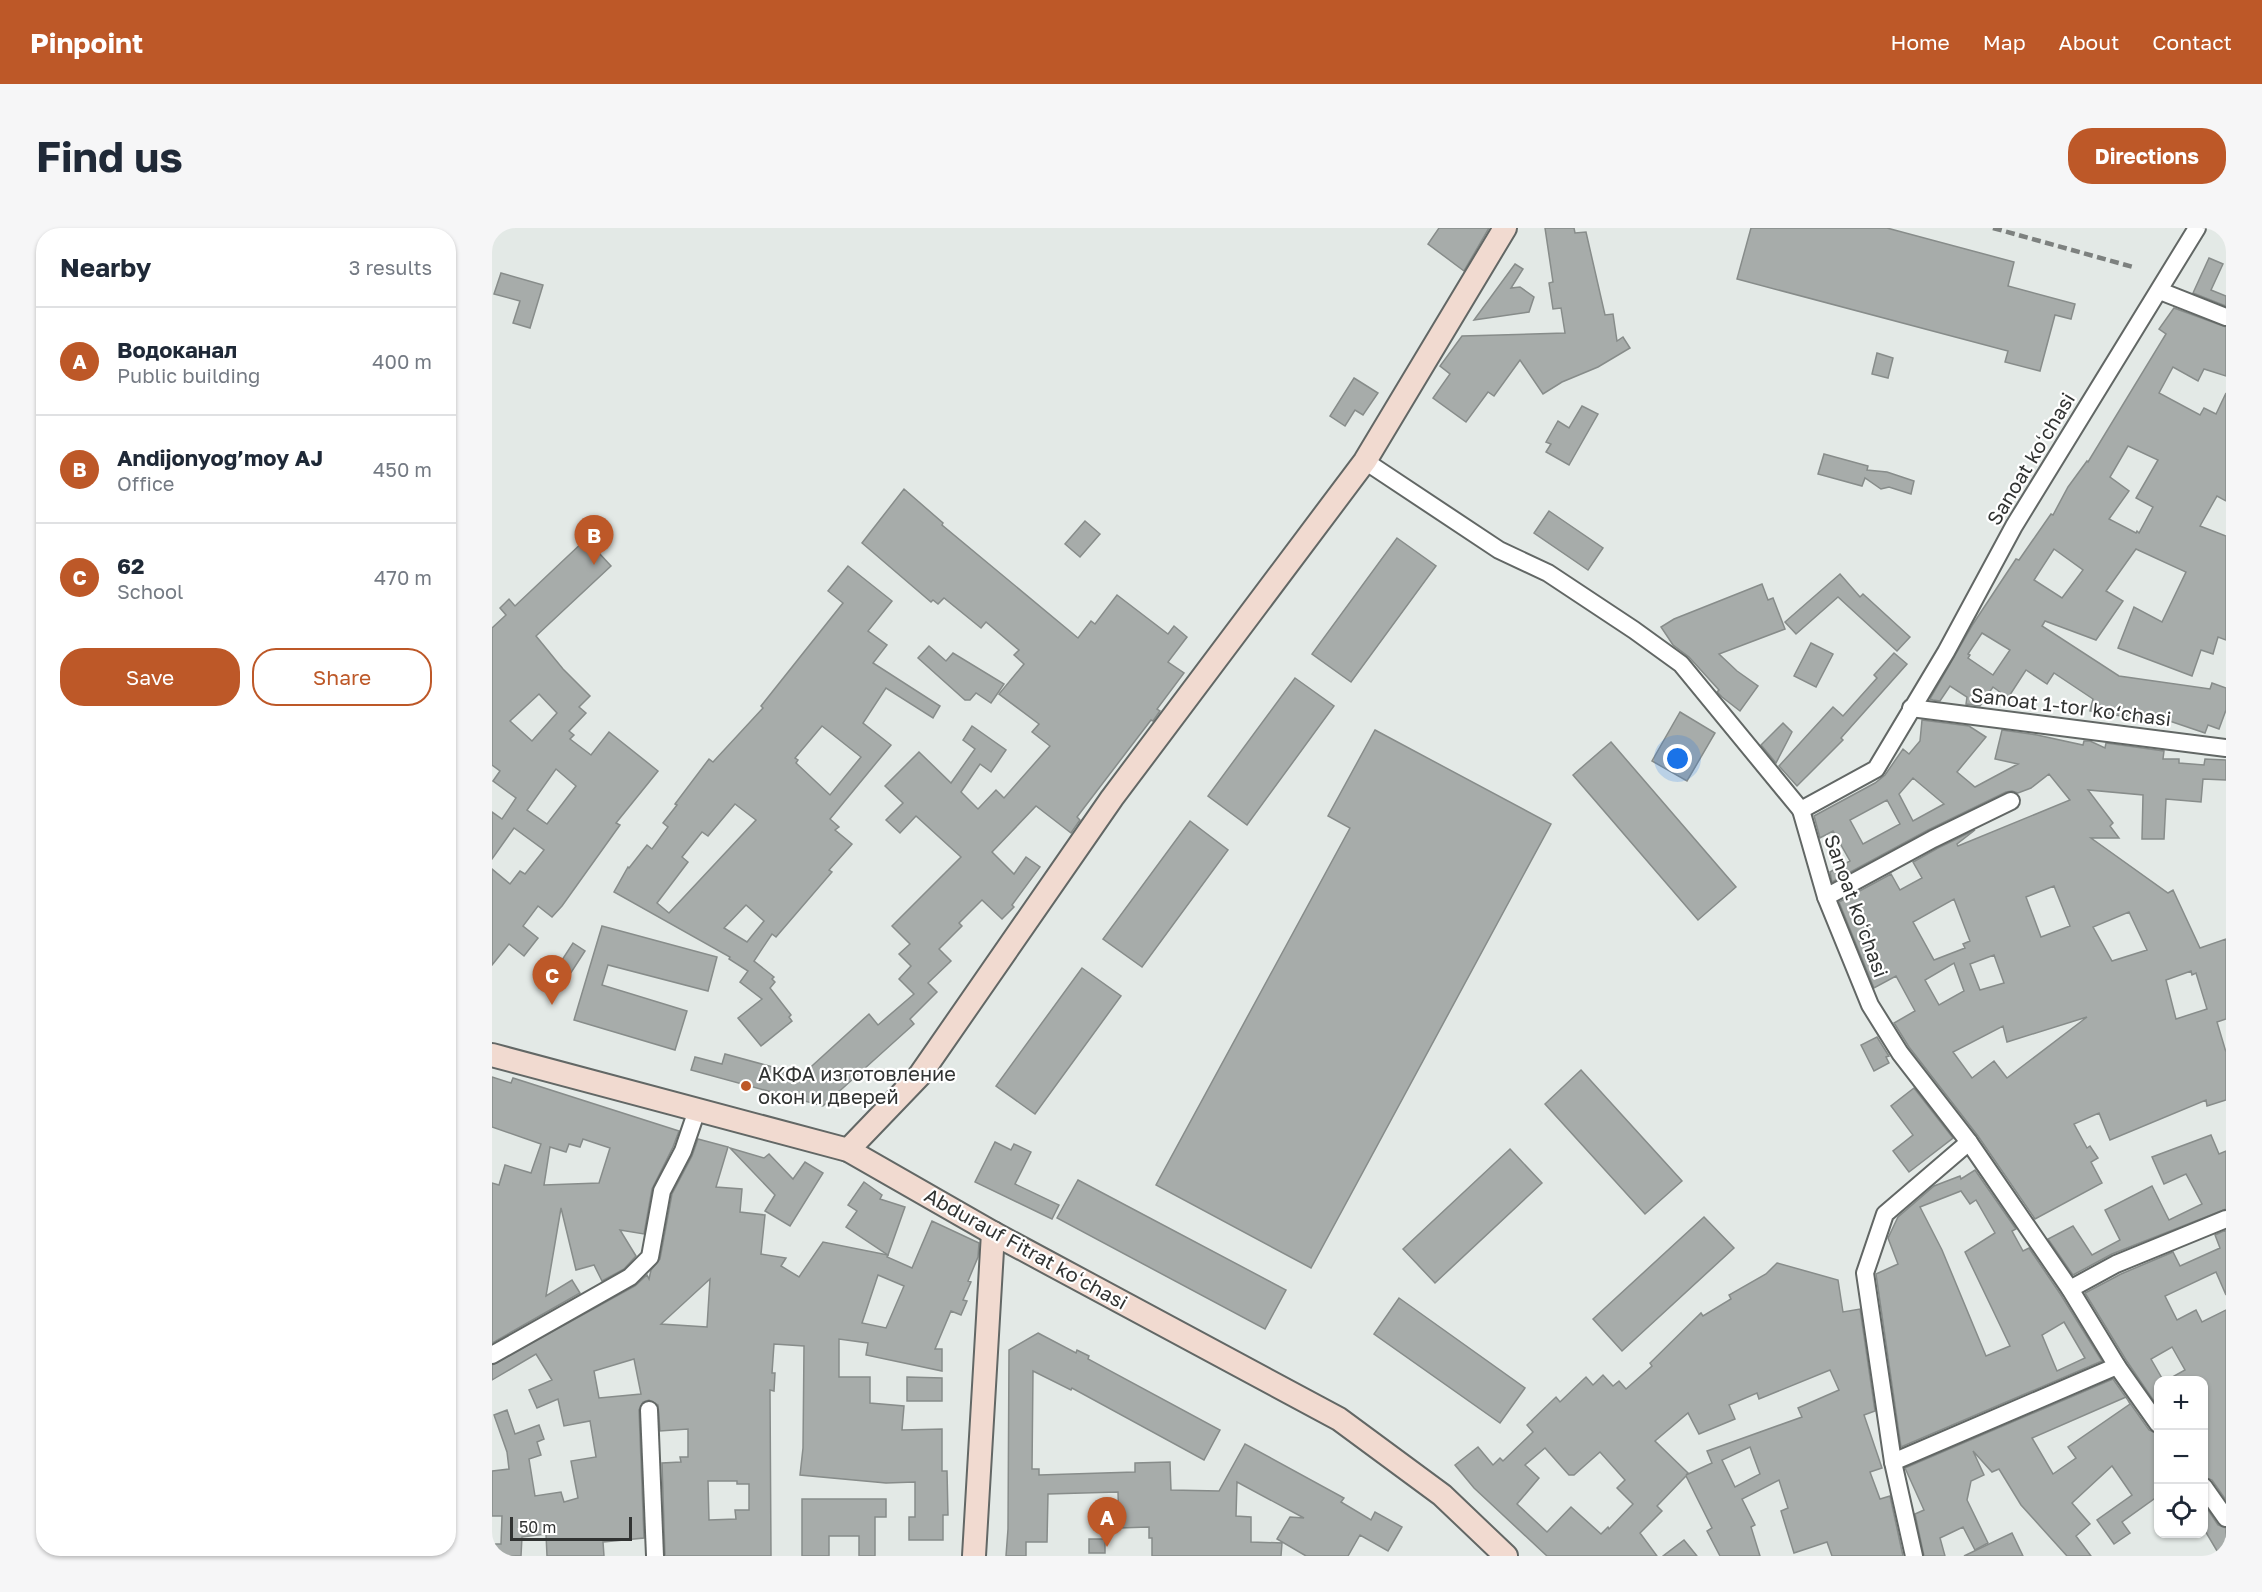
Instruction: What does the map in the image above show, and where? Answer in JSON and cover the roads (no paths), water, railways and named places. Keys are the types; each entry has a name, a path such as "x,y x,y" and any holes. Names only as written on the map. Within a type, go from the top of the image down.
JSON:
{"street":[{"path":"848,1150 920,1075 1112,798 1365,461 1505,228"},
{"name":"Sanoat koʻchasi","path":"2154,1418 2117,1366 2070,1289 1969,1142 1900,1053 1870,1005 1826,897 1801,810 1876,769 1946,652 2014,526 2197,228"},
{"path":"2160,291 2226,317"},
{"path":"1365,461 1499,550 1548,573 1681,664 1801,810"},
{"name":"Sanoat 1-tor ko‘chasi","path":"1911,708 2226,748"},
{"path":"1826,897 1933,839 2011,801"},
{"name":"Abdurauf Fitrat koʻchasi","path":"492,1055 848,1150 993,1233 1339,1419 1442,1495 1506,1556"},
{"path":"492,1355 630,1277 650,1257 662,1191 683,1151 697,1110"},
{"path":"1914,1556 1893,1462 1865,1273 1885,1214 1969,1142"},
{"path":"2070,1289 2116,1264 2226,1219"},
{"path":"974,1556 993,1233"},
{"path":"1893,1462 2117,1366"},
{"path":"649,1410 655,1556"},
{"path":"2208,1493 2226,1518"}],"railway":[{"path":"1993,228 2133,267"}],"place":[{"name":"Andijonyog’moy AJ","path":"594,565"},
{"name":"62","path":"552,1005"},
{"name":"АКФА изготовление окон и дверей","path":"746,1086"},
{"name":"Водоканал","path":"1107,1547"}]}
